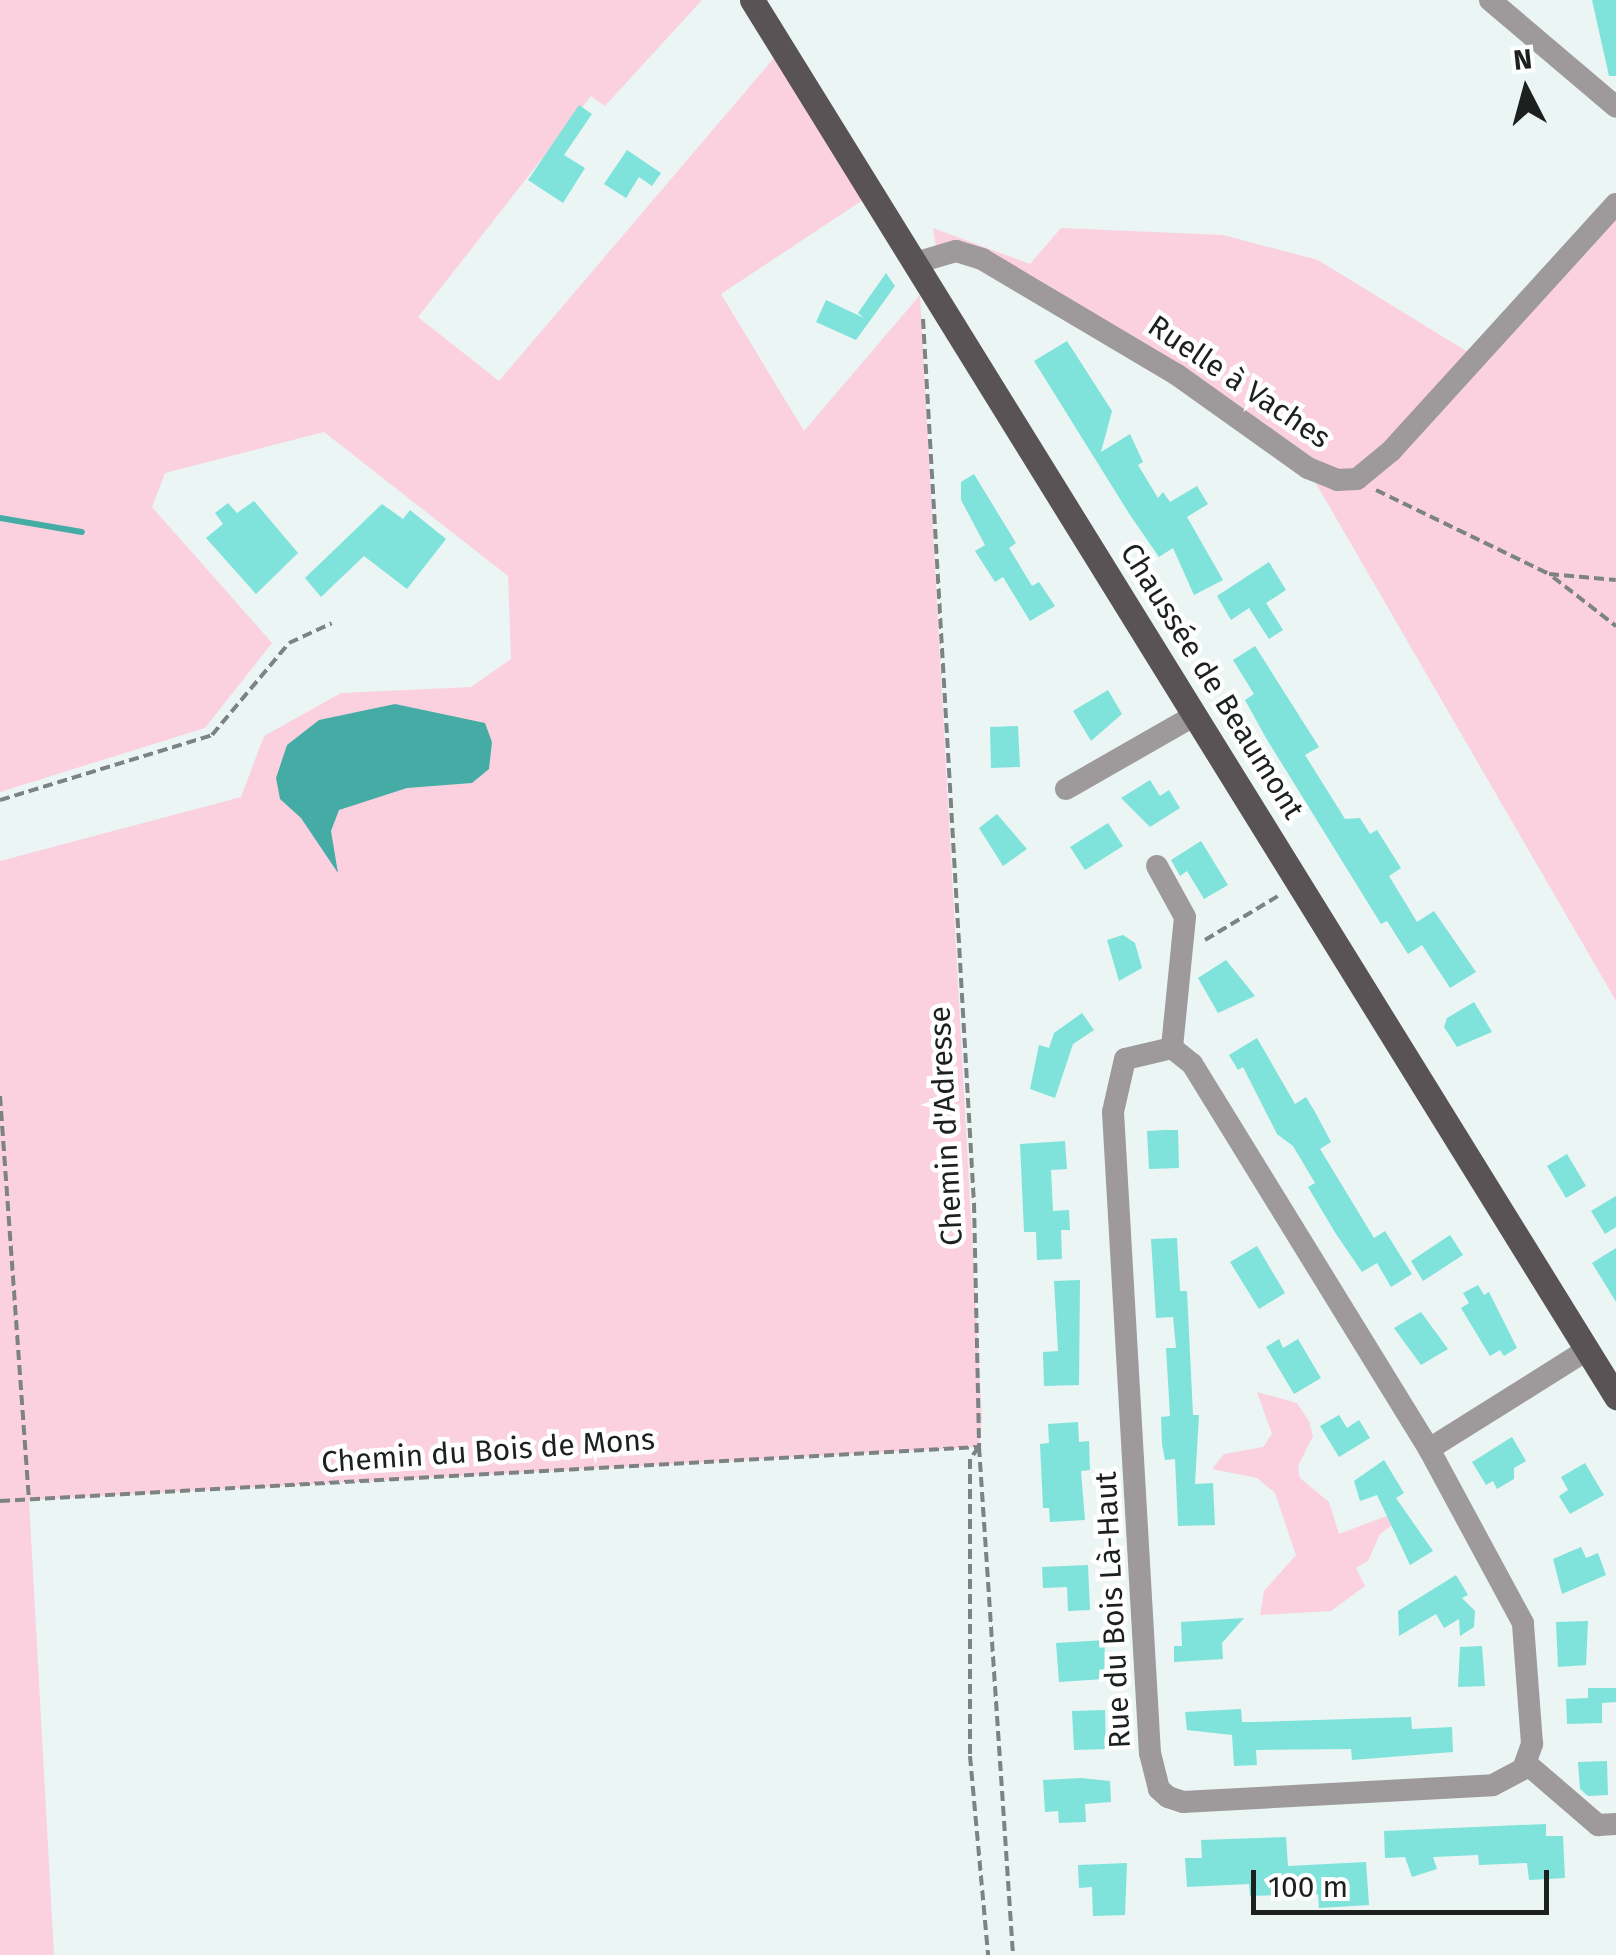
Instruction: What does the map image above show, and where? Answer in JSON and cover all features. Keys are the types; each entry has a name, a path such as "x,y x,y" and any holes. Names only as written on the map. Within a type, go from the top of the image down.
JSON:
{"main road":[{"name":"Chaussée de Beaumont","path":"752,0 1616,1398"}],"street":[{"path":"1490,0 1616,107"},
{"path":"1357,479 1391,450 1616,204"},
{"name":"Ruelle à Vaches","path":"915,263 956,251 982,259 1176,374 1308,468 1336,480 1357,479"},
{"path":"1066,789 1195,715"},
{"path":"1156,866 1185,917 1172,1048 1192,1064 1220,1104 1429,1449 1522,1624 1532,1744 1527,1764 1598,1824 1616,1824"},
{"name":"Rue du Bois Là-Haut","path":"1172,1048 1125,1058 1114,1112 1150,1753 1159,1789 1184,1802 1472,1786 1514,1778 1527,1764"},
{"path":"1429,1449 1587,1350"}],"path":[{"name":"Chemin d'Adresse","path":"922,313 974,1203 980,1447 1014,1955"},
{"path":"1357,479 1549,574 1616,626"},
{"path":"1549,574 1616,580"},
{"path":"0,800 212,735 289,643 332,623"},
{"path":"1184,953 1298,882"},
{"path":"0,1096 29,1500"},
{"path":"980,1447 970,1459 970,1756 988,1955"},
{"name":"Chemin du Bois de Mons","path":"0,1501 980,1447"}],"shaded area":[{"path":"0,0 702,0 605,106 591,96 418,317 499,381 774,58 872,194 721,294 804,431 920,295 982,1418 979,1447 29,1500 54,1955 0,1955 0,861 241,797 264,736 341,693 471,687 511,659 508,576 324,432 165,473 152,507 272,643 205,728 0,792"},
{"path":"1616,204 1616,1001 1307,468 982,259 937,253 933,228 1030,264 1061,228 1223,235 1318,260 1476,357"},
{"path":"1257,1392 1297,1403 1309,1421 1313,1436 1298,1466 1300,1478 1329,1502 1339,1534 1397,1512 1401,1519 1380,1534 1368,1561 1356,1568 1365,1586 1331,1611 1260,1615 1264,1591 1296,1555 1275,1493 1257,1478 1212,1469 1224,1454 1263,1447 1272,1434"}],"water":[{"path":"395,704 485,723 492,742 489,769 472,783 407,788 339,810 331,831 338,873 301,818 280,799 276,778 287,745 319,720"}],"building":[{"path":"1592,0 1616,0 1616,76 1609,76"},
{"path":"579,105 592,114 564,155 585,168 563,203 528,180"},
{"path":"627,150 661,173 652,186 639,177 626,198 604,184"},
{"path":"886,273 895,286 856,340 816,322 826,300 864,318 858,313"},
{"path":"1067,341 1112,411 1101,452 1130,434 1143,462 1138,465 1158,498 1163,492 1170,502 1197,486 1208,504 1187,517 1223,580 1194,595 1173,548 1159,557 1130,515 1034,361"},
{"path":"974,474 1016,543 1009,548 1032,586 1039,582 1055,606 1030,621 1003,577 995,582 975,551 985,545 961,500 961,482"},
{"path":"254,501 298,553 256,594 206,538 223,524 215,513 228,503 237,513"},
{"path":"382,504 403,519 410,510 446,539 407,589 364,556 321,597 305,578"},
{"path":"1269,562 1286,590 1266,603 1283,630 1269,639 1249,608 1231,620 1217,596"},
{"path":"1255,646 1319,747 1305,755 1345,819 1360,818 1370,834 1377,830 1401,868 1389,876 1417,922 1434,911 1476,972 1450,988 1422,945 1408,954 1387,921 1381,924 1245,700 1254,694 1233,660"},
{"path":"1108,690 1122,714 1091,741 1073,711"},
{"path":"1018,726 1020,767 991,768 990,727"},
{"path":"1150,780 1160,796 1169,790 1180,808 1150,827 1121,798"},
{"path":"997,814 1027,849 1003,866 979,828"},
{"path":"1108,823 1123,846 1085,870 1070,847"},
{"path":"1201,841 1228,885 1204,899 1187,871 1180,876 1171,860"},
{"path":"1123,935 1135,943 1142,968 1119,981 1107,940"},
{"path":"1226,960 1255,996 1218,1013 1198,978"},
{"path":"1474,1002 1492,1032 1457,1047 1444,1027 1447,1018"},
{"path":"1082,1013 1094,1030 1073,1044 1055,1098 1030,1089 1039,1045 1049,1048 1054,1033"},
{"path":"1257,1038 1295,1104 1306,1097 1315,1112 1331,1142 1320,1149 1374,1238 1385,1231 1412,1274 1391,1287 1377,1263 1362,1272 1308,1187 1315,1183 1293,1146 1277,1134 1243,1067 1238,1070 1229,1055"},
{"path":"1178,1130 1179,1168 1149,1169 1147,1131"},
{"path":"1065,1141 1067,1169 1051,1170 1053,1211 1069,1210 1070,1230 1061,1230 1062,1259 1037,1260 1036,1232 1024,1232 1020,1144"},
{"path":"1567,1154 1586,1186 1566,1198 1547,1166"},
{"path":"1616,1196 1616,1227 1605,1234 1591,1211"},
{"path":"1450,1235 1463,1255 1423,1281 1411,1261"},
{"path":"1177,1238 1180,1291 1187,1291 1193,1415 1199,1415 1195,1484 1213,1483 1215,1525 1178,1526 1175,1459 1165,1460 1162,1444 1161,1417 1170,1416 1166,1348 1176,1348 1173,1317 1156,1318 1151,1239"},
{"path":"1257,1246 1285,1293 1259,1309 1230,1262"},
{"path":"1616,1248 1616,1302 1592,1263"},
{"path":"1080,1280 1079,1385 1044,1386 1043,1352 1058,1351 1054,1281"},
{"path":"1478,1285 1484,1295 1489,1292 1517,1348 1504,1356 1500,1350 1490,1356 1461,1308 1469,1303 1463,1293"},
{"path":"1421,1312 1448,1349 1421,1365 1394,1328"},
{"path":"1279,1339 1283,1348 1298,1339 1321,1378 1294,1394 1266,1347"},
{"path":"1339,1415 1347,1428 1359,1420 1370,1438 1339,1457 1320,1426"},
{"path":"1078,1422 1079,1442 1089,1441 1090,1470 1081,1471 1085,1520 1050,1522 1049,1508 1043,1508 1040,1444 1049,1443 1048,1424"},
{"path":"1512,1437 1526,1461 1514,1468 1514,1479 1497,1489 1493,1481 1486,1485 1472,1462"},
{"path":"1384,1460 1404,1493 1396,1498 1433,1551 1410,1565 1377,1495 1360,1501 1354,1481"},
{"path":"1585,1463 1604,1495 1570,1514 1559,1496 1568,1490 1561,1477"},
{"path":"1581,1547 1586,1558 1598,1553 1606,1575 1562,1594 1553,1559"},
{"path":"1088,1565 1090,1610 1068,1611 1067,1587 1043,1588 1042,1567"},
{"path":"1456,1575 1468,1595 1462,1598 1475,1611 1474,1627 1460,1636 1459,1619 1444,1628 1436,1614 1399,1636 1398,1611"},
{"path":"1244,1618 1222,1643 1223,1659 1174,1662 1174,1646 1182,1646 1181,1622"},
{"path":"1588,1621 1586,1665 1558,1667 1556,1622"},
{"path":"1105,1640 1104,1679 1059,1682 1056,1643"},
{"path":"1482,1646 1485,1686 1458,1687 1460,1647"},
{"path":"1588,1688 1616,1688 1616,1702 1602,1703 1602,1723 1567,1724 1566,1699 1588,1698"},
{"path":"1241,1709 1242,1722 1411,1717 1412,1729 1452,1727 1453,1752 1352,1760 1351,1749 1256,1750 1257,1765 1234,1766 1232,1735 1187,1730 1185,1712"},
{"path":"1105,1710 1106,1749 1074,1750 1072,1711"},
{"path":"1607,1761 1608,1795 1588,1796 1580,1789 1578,1762"},
{"path":"1043,1780 1110,1781 1111,1802 1085,1804 1086,1822 1059,1823 1058,1811 1045,1812"},
{"path":"1546,1824 1546,1836 1563,1836 1565,1878 1529,1880 1527,1863 1479,1865 1478,1855 1433,1857 1437,1869 1412,1877 1405,1857 1385,1858 1384,1831"},
{"path":"1286,1837 1288,1866 1366,1862 1369,1905 1319,1908 1318,1894 1250,1896 1249,1884 1187,1887 1185,1858 1202,1858 1201,1840"},
{"path":"1127,1863 1125,1915 1093,1916 1092,1887 1079,1888 1078,1865"}],"waterway":[{"path":"0,518 82,532"}]}
